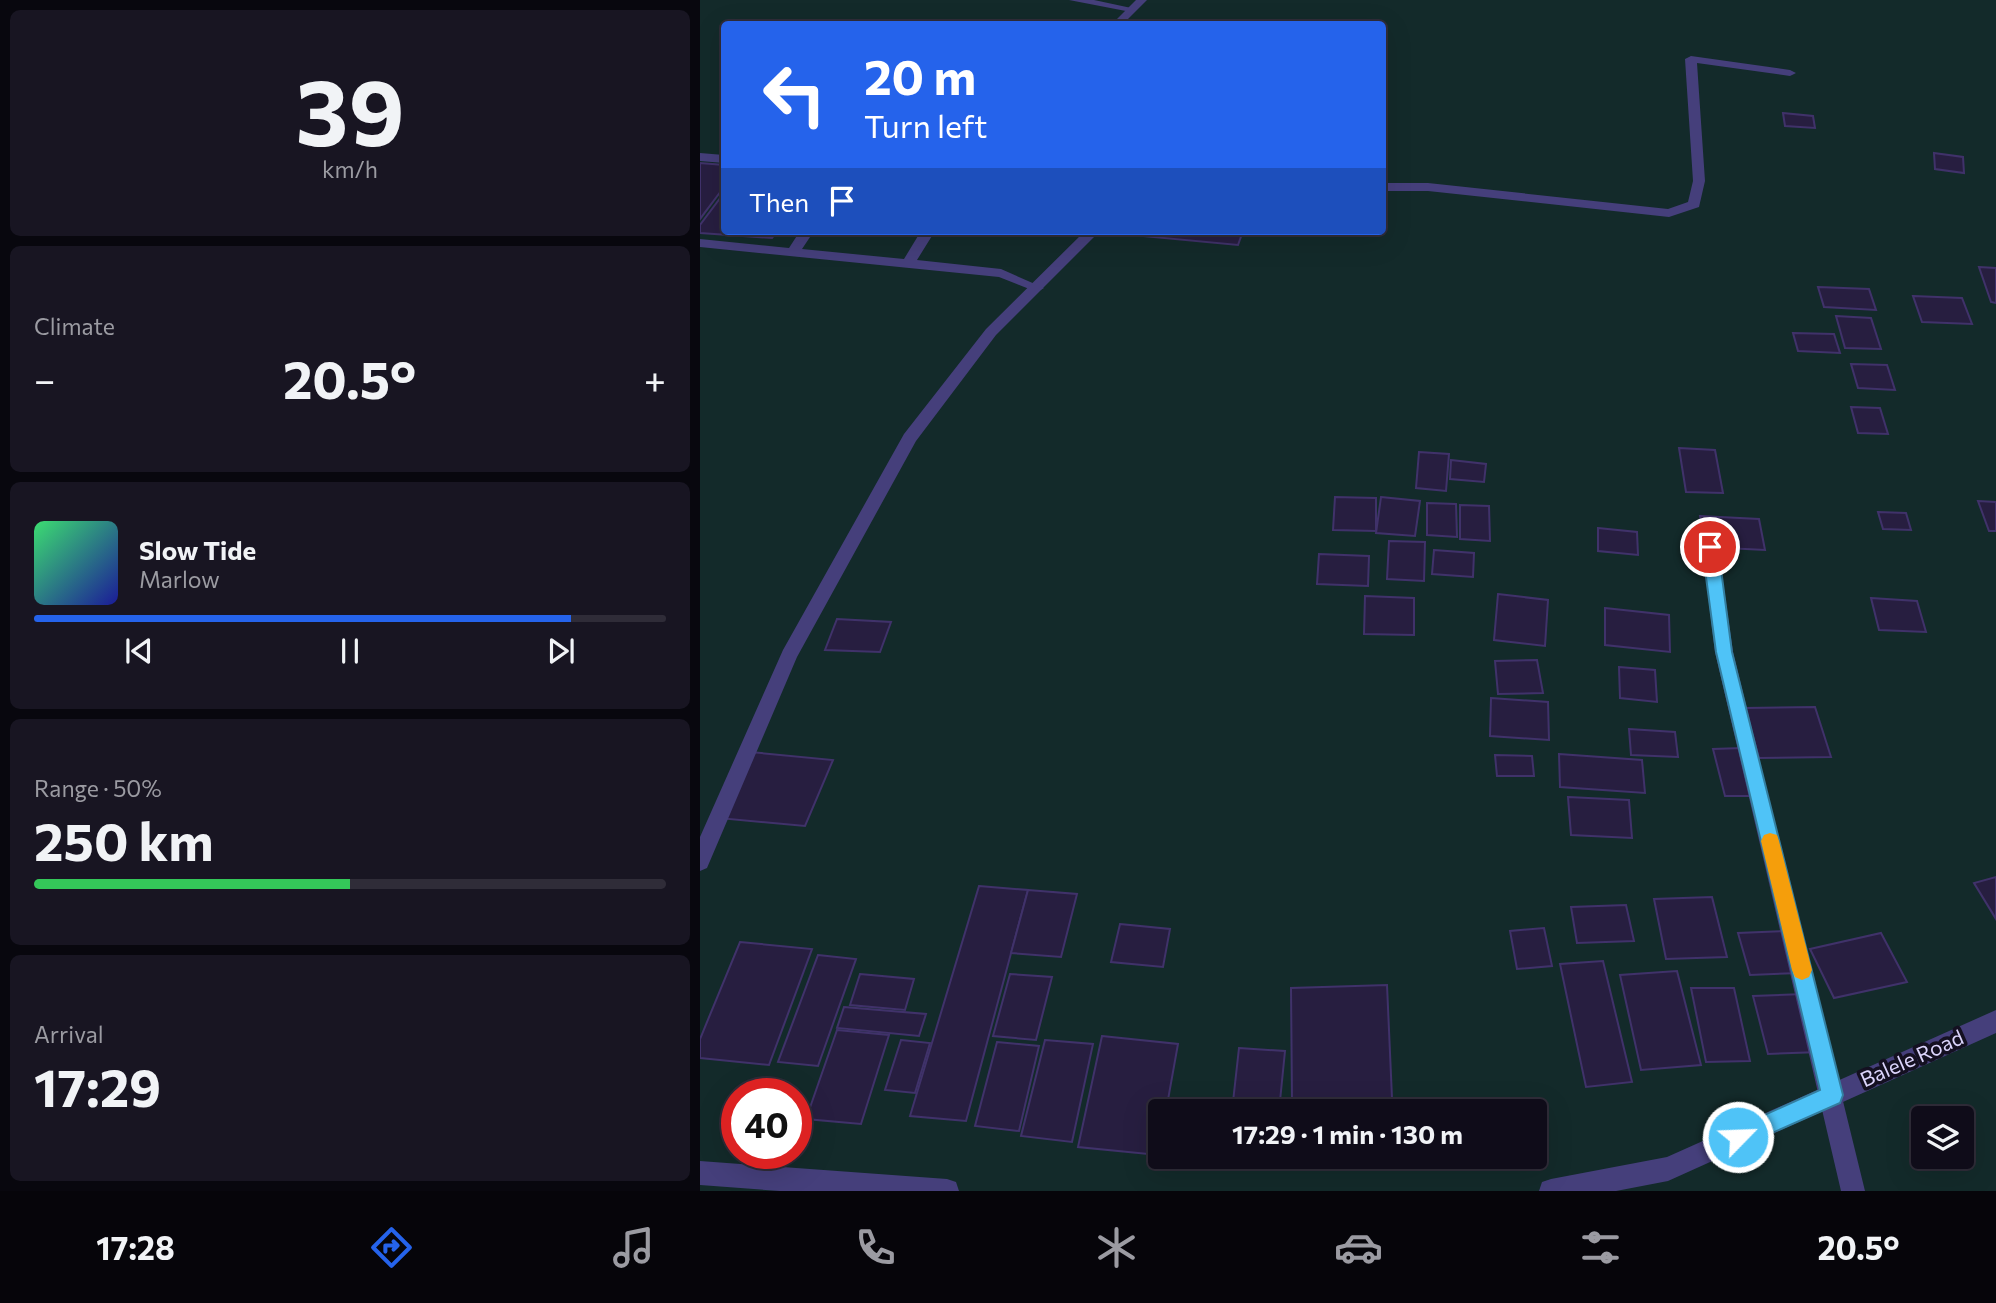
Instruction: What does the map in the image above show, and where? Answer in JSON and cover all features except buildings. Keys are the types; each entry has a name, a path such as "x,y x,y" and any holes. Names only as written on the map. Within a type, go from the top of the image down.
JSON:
{"street":[{"path":"1074,0 1131,9"},
{"path":"1120,21 1142,0"},
{"path":"1386,187 1428,187 1669,213 1694,204 1699,181 1691,59 1790,72"},
{"path":"700,157 721,159"},
{"path":"794,251 804,235"},
{"path":"909,262 926,235"},
{"path":"700,860 789,655 910,438 991,332 1089,235"},
{"path":"700,243 1001,273 1037,288"},
{"path":"1710,547 1724,652 1853,1191"},
{"name":"Balele Road","path":"1551,1191 1668,1169 1996,1021"},
{"path":"700,1173 947,1191"}],"green space":[{"path":"700,0 1996,0 1996,1191 700,1191"}],"slow traffic":[{"path":"1770,841 1802,970"}],"route":[{"path":"1710,547 1724,652 1832,1095 1738,1137"}]}
